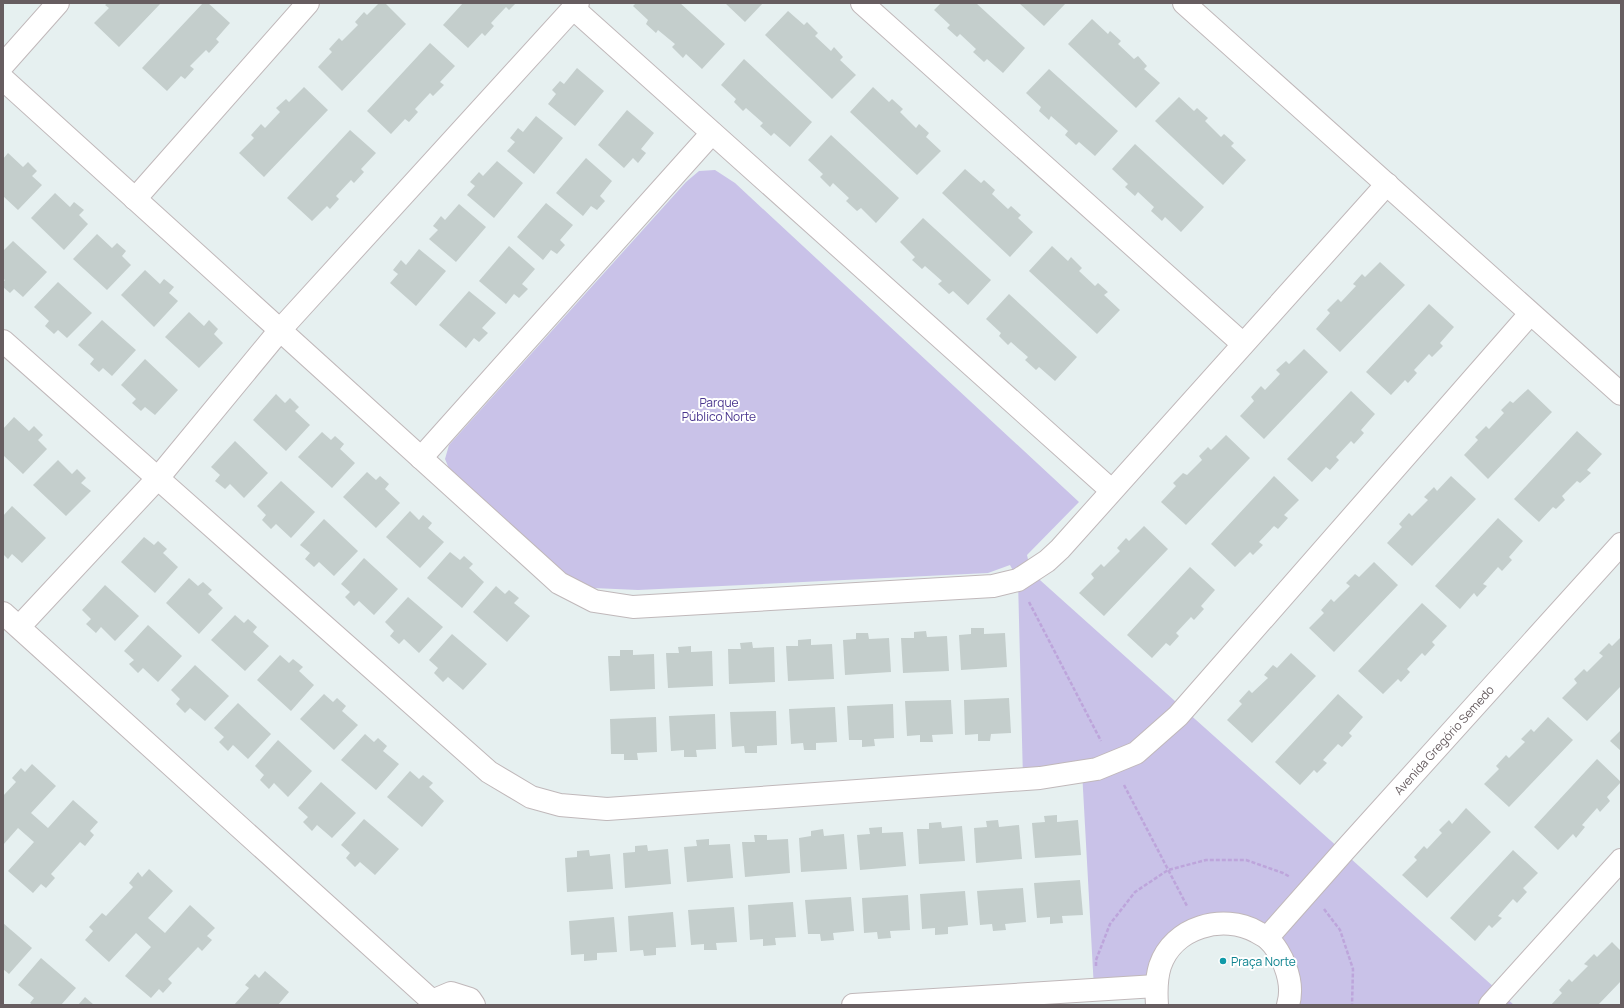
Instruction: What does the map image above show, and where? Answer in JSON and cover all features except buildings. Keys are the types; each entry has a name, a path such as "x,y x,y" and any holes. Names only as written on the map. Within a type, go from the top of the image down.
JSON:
{"street":[{"path":"3,65 58,3"},
{"path":"135,199 308,3"},
{"path":"862,3 1243,344"},
{"path":"1184,3 1621,394"},
{"path":"474,1005 470,1000 451,993 431,1003 11,620 158,478 280,330 576,6 712,133 1111,490"},
{"path":"3,80 559,582 594,601 633,607 993,586 1018,580 1047,561 1387,184"},
{"path":"421,458 712,133"},
{"path":"3,340 489,772 531,797 560,805 607,809 1040,778 1096,768 1136,753 1178,716 1530,314"},
{"name":"Avenida Gregório Semedo","path":"1267,938 1621,544"},
{"path":"1490,1005 1621,860"},
{"path":"853,1005 1156,995 1160,965 1172,946 1188,932 1208,924 1230,923 1250,929 1267,938 1282,957 1289,978 1290,999 1288,1005"}],"green space":[{"name":"Parque Público Norte","path":"715,170 735,183 1079,502 1027,555 1031,572 1514,1005 1288,1005 1267,938 1198,928 1156,986 1094,989 1082,771 1023,779 1018,580 1010,565 988,573 638,590 593,588 569,578 450,471 445,459 449,445 686,182 699,171"}],"place":[{"name":"Praça Norte","path":"1223,961"}]}
